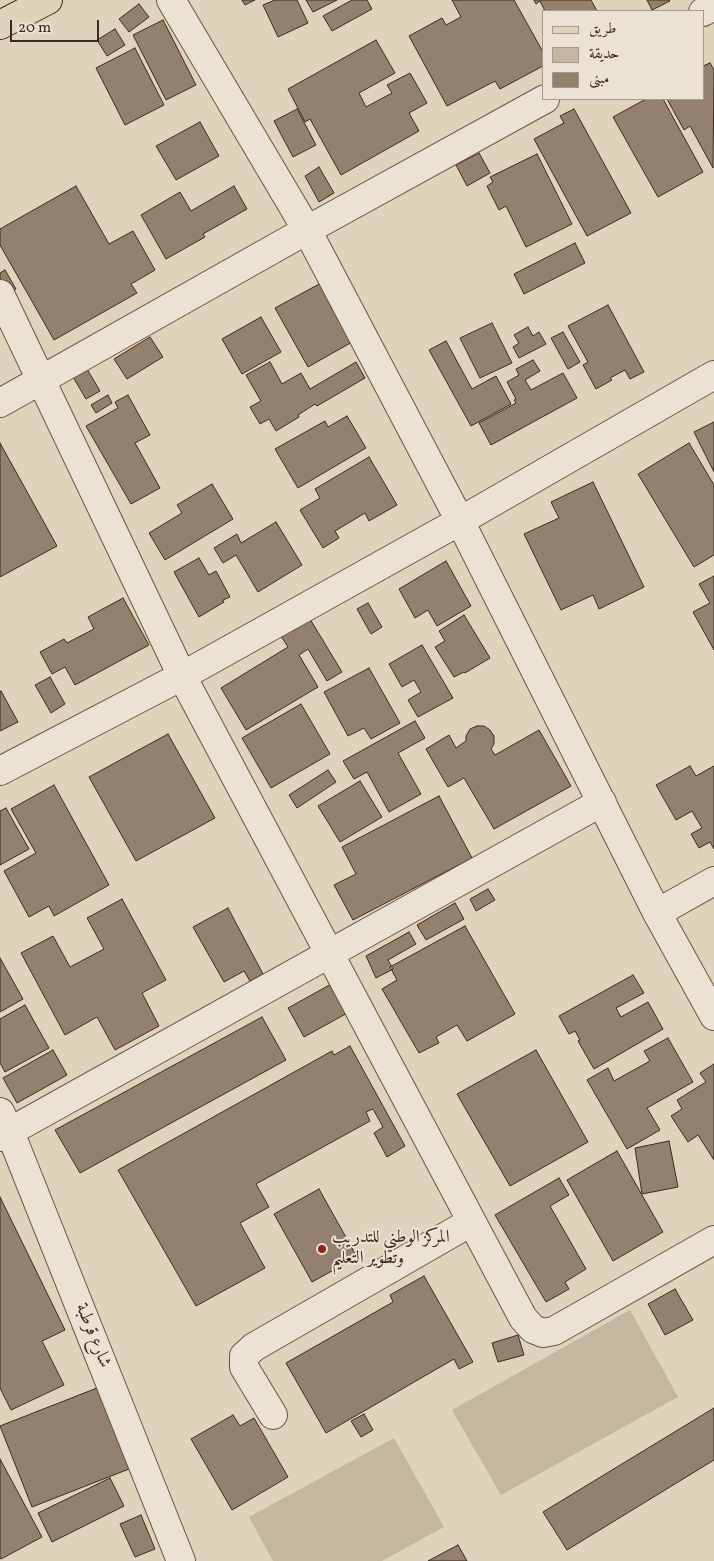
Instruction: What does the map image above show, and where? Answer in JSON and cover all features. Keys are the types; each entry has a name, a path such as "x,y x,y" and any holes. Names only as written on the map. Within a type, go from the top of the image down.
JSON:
{"main road":[{"path":"0,25 48,0"}],"street":[{"path":"170,0 307,230 460,521 657,913 714,1016"},
{"path":"0,403 307,230 544,100"},
{"path":"0,294 182,676 523,1318 530,1326 543,1333 554,1331 714,1240"},
{"path":"0,771 182,676 460,521 714,375"},
{"path":"3,1127 329,955 602,802"},
{"path":"657,913 714,881"},
{"name":"شارع قرطبة","path":"3,1127 181,1561"},
{"path":"273,1415 244,1367 244,1356 254,1347 471,1222"}],"green space":[{"path":"630,1310 678,1397 501,1495 452,1410"},
{"path":"394,1438 444,1527 382,1561 273,1561 249,1517"}],"building":[{"path":"242,0 255,0 245,5"},
{"path":"275,0 297,0 308,23 278,37 263,5"},
{"path":"306,0 337,0 313,12"},
{"path":"352,0 367,0 372,9 332,31 323,16"},
{"path":"452,0 514,0 542,50 542,67 500,89 495,81 447,106 409,36 442,18 446,25 461,17"},
{"path":"534,0 591,0 596,10 544,10 540,1 536,4"},
{"path":"647,0 669,0 670,1 652,10"},
{"path":"139,4 149,17 129,32 119,19"},
{"path":"163,20 196,85 166,100 133,35"},
{"path":"115,29 125,45 107,56 97,40"},
{"path":"376,40 395,73 359,93 366,107 392,93 387,85 410,73 427,103 409,113 419,131 341,175 310,119 305,122 288,89"},
{"path":"135,48 164,105 125,125 96,68"},
{"path":"710,63 714,70 713,168 690,126 684,130 668,100 704,100 704,66"},
{"path":"644,100 664,100 703,172 658,197 613,117"},
{"path":"297,109 316,145 293,157 274,121"},
{"path":"574,109 631,213 587,236 534,139 564,123 560,116"},
{"path":"200,122 219,156 176,180 156,146"},
{"path":"479,153 490,173 467,186 456,165"},
{"path":"537,154 572,224 526,247 506,206 499,210 487,186 493,182 490,177"},
{"path":"319,167 334,193 319,202 305,176"},
{"path":"76,186 109,244 133,231 155,270 131,284 137,293 54,340 0,245 0,229"},
{"path":"234,186 247,209 203,234 205,237 166,259 141,215 180,192 191,211"},
{"path":"575,243 585,263 524,294 514,274"},
{"path":"5,270 16,289 3,295 0,289 0,273"},
{"path":"321,283 354,341 308,367 275,308"},
{"path":"608,305 644,372 630,379 625,370 610,378 612,380 596,389 583,365 588,362 568,326"},
{"path":"261,317 281,352 242,374 222,339"},
{"path":"492,323 512,363 480,378 460,338"},
{"path":"528,327 533,336 539,332 546,344 519,358 513,347 519,343 514,335"},
{"path":"563,332 580,362 568,369 551,338"},
{"path":"150,337 163,357 127,379 114,359"},
{"path":"446,341 472,389 496,376 511,404 471,426 429,350"},
{"path":"533,360 540,371 525,380 531,390 563,373 577,398 491,445 479,423 516,403 514,400 516,399 507,382 519,375 516,369"},
{"path":"270,362 282,384 301,373 310,389 356,362 365,378 317,406 315,404 298,415 299,417 276,431 269,419 260,424 250,407 261,401 246,375"},
{"path":"87,369 100,391 86,399 73,377"},
{"path":"108,395 112,403 96,413 91,405"},
{"path":"128,395 150,435 135,443 160,488 131,504 86,426 118,408 115,402"},
{"path":"347,416 366,448 298,488 275,449 325,421 328,427"},
{"path":"714,422 714,472 694,432"},
{"path":"0,443 57,546 0,577"},
{"path":"689,443 714,485 714,555 694,567 638,474"},
{"path":"369,457 397,505 369,521 365,513 335,531 339,538 323,548 300,510 320,498 315,489"},
{"path":"593,482 644,587 599,609 593,595 561,610 524,534 559,518 551,502"},
{"path":"212,484 233,519 165,560 149,533 182,513 177,505"},
{"path":"276,522 302,565 258,592 236,555 223,563 214,548 237,534 241,543"},
{"path":"199,558 209,575 216,571 230,597 199,617 174,572"},
{"path":"446,561 471,606 437,626 428,610 415,618 399,589"},
{"path":"714,576 714,650 693,612 710,603 699,584"},
{"path":"123,598 149,645 75,685 65,667 52,674 40,652 64,639 67,643 94,629 88,617"},
{"path":"368,603 382,627 371,634 357,609"},
{"path":"464,615 490,658 465,673 454,677 435,647 445,641 439,631"},
{"path":"310,619 342,672 327,681 308,649 299,655 318,687 246,730 221,688 288,647 281,636"},
{"path":"422,645 453,698 418,717 408,700 421,692 414,680 402,687 389,664"},
{"path":"369,668 400,723 371,739 364,728 348,736 324,692"},
{"path":"50,677 65,704 51,713 35,685"},
{"path":"0,692 18,722 0,731"},
{"path":"301,704 330,754 271,788 242,738"},
{"path":"415,721 425,738 398,753 421,794 389,812 367,772 354,779 343,761"},
{"path":"484,726 494,736 494,744 491,749 495,755 539,730 571,786 494,829 464,778 448,787 426,749 449,735 456,748 466,741 466,736 470,729"},
{"path":"168,734 215,818 136,861 89,777"},
{"path":"690,766 696,776 714,766 714,849 710,842 699,848 691,834 702,828 692,811 676,820 656,785"},
{"path":"328,770 336,782 297,808 289,795"},
{"path":"360,781 382,817 340,842 318,806"},
{"path":"54,785 109,885 54,916 49,906 29,917 4,871 36,853 11,809"},
{"path":"439,796 472,858 353,920 334,885 356,874 342,847"},
{"path":"6,808 29,849 0,865 0,811"},
{"path":"488,889 495,900 476,911 470,899"},
{"path":"122,899 166,980 142,993 159,1026 115,1050 97,1017 65,1035 21,953 53,936 70,967 104,949 87,918"},
{"path":"455,903 464,919 426,940 417,925"},
{"path":"228,908 263,974 250,981 244,971 224,982 193,927"},
{"path":"465,926 515,1014 467,1041 457,1025 436,1037 439,1043 419,1053 382,989 397,980 390,967"},
{"path":"409,932 416,944 388,960 393,969 376,978 366,956"},
{"path":"0,958 23,999 0,1012"},
{"path":"633,975 644,993 616,1008 621,1017 648,1002 663,1029 594,1069 578,1041 580,1040 575,1031 569,1034 559,1016"},
{"path":"335,982 351,1011 304,1037 288,1008"},
{"path":"25,1005 49,1048 5,1072 0,1063 0,1019"},
{"path":"262,1017 286,1060 80,1173 55,1130"},
{"path":"668,1038 693,1082 647,1108 660,1130 627,1149 587,1080 608,1068 614,1081 650,1061 644,1051"},
{"path":"350,1046 405,1146 387,1157 374,1133 383,1127 373,1109 366,1112 370,1121 256,1184 269,1207 240,1223 265,1268 196,1306 118,1170 332,1051 334,1055"},
{"path":"53,1050 67,1075 17,1103 3,1078"},
{"path":"536,1050 588,1142 510,1186 457,1094"},
{"path":"714,1064 714,1160 698,1135 688,1142 671,1116 682,1109 677,1100 706,1082 700,1073"},
{"path":"669,1141 678,1187 642,1194 635,1148"},
{"path":"617,1151 663,1232 613,1261 567,1180"},
{"path":"559,1178 569,1195 550,1206 586,1269 565,1282 569,1289 546,1302 495,1215"},
{"path":"319,1189 357,1257 312,1282 274,1214"},
{"path":"0,1197 65,1330 42,1341 64,1385 11,1410 0,1388"},
{"path":"424,1276 473,1362 459,1369 454,1359 326,1433 286,1363 393,1302 390,1295"},
{"path":"675,1289 693,1320 665,1335 648,1304"},
{"path":"518,1335 524,1355 498,1362 492,1343"},
{"path":"97,1388 129,1469 32,1507 0,1426"},
{"path":"714,1408 714,1460 567,1550 543,1512"},
{"path":"364,1414 373,1430 361,1437 351,1421"},
{"path":"233,1415 240,1426 254,1418 288,1477 232,1510 191,1439"},
{"path":"0,1459 42,1537 1,1559 0,1558"},
{"path":"110,1478 124,1506 52,1542 38,1513"},
{"path":"141,1515 155,1549 135,1557 120,1524"},
{"path":"458,1545 467,1561 428,1561"}],"place":[{"name":"المركز الوطني للتدريب وتطوير التعليم","path":"322,1249"}]}
